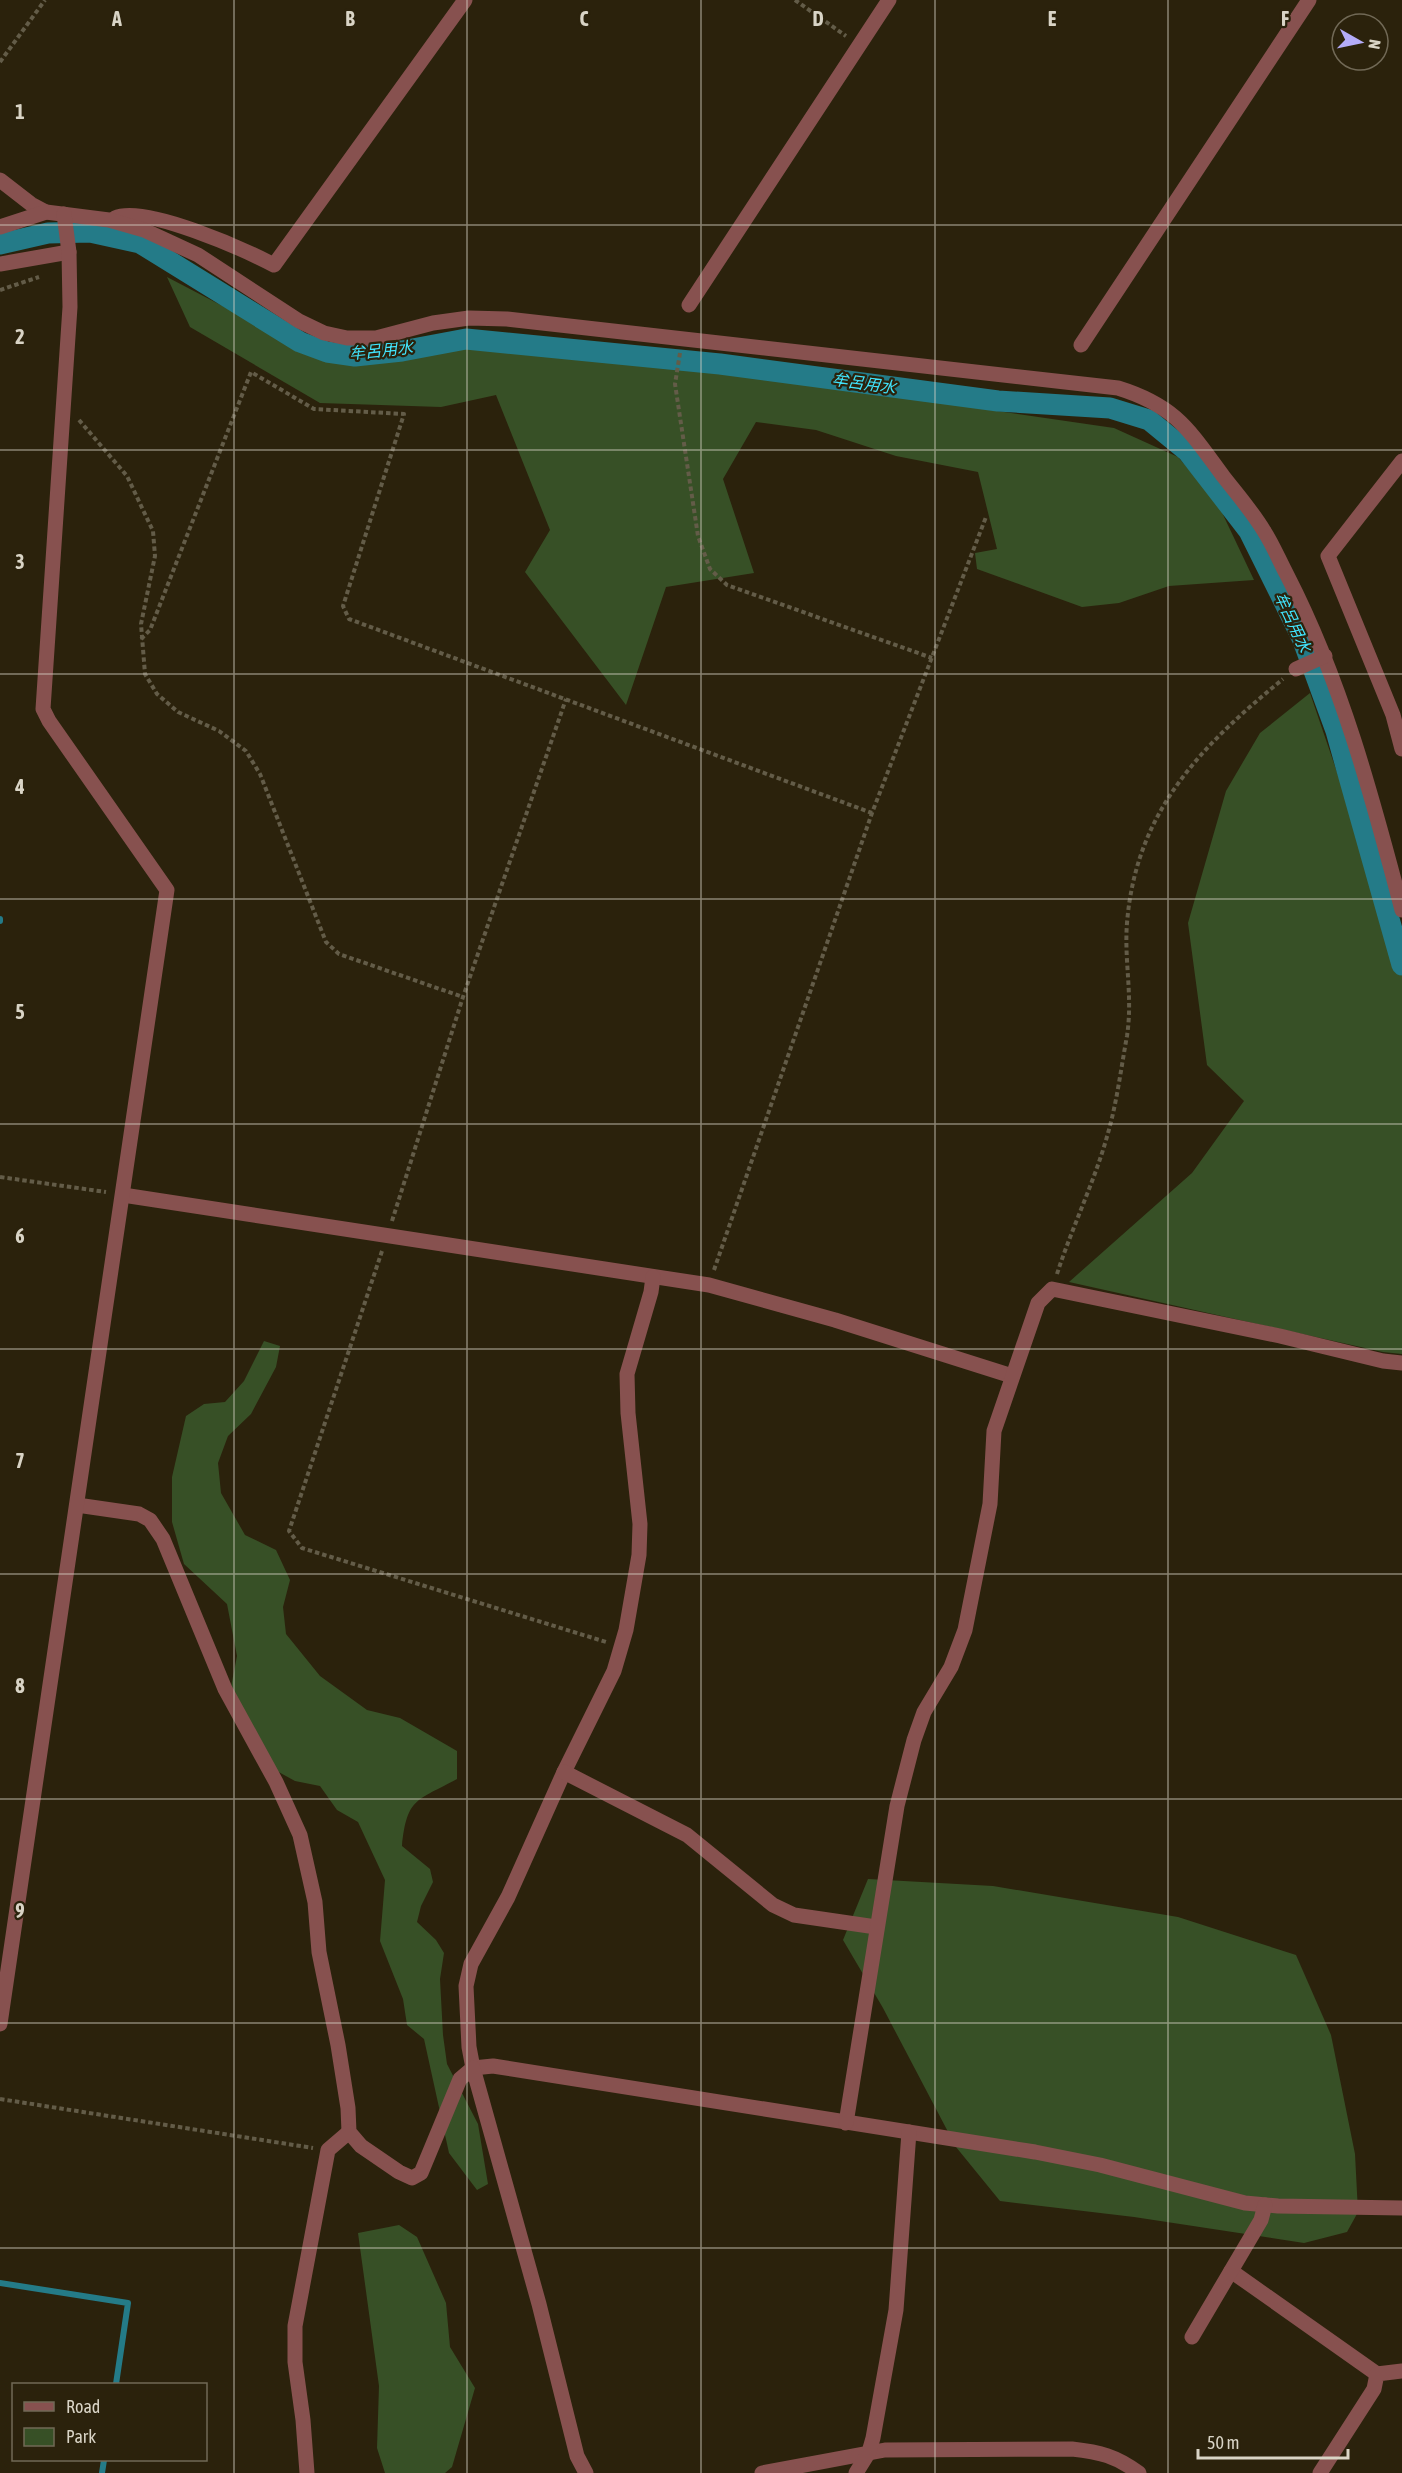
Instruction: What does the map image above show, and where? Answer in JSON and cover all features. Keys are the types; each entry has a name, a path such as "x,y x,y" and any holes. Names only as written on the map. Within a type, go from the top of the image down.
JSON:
{"street":[{"path":"109,220 121,215 158,219 256,256 274,266 465,0"},
{"path":"689,305 889,0"},
{"path":"1081,345 1309,0"},
{"path":"0,180 46,213 65,218 109,220 144,230 198,255 299,321 324,333 347,338 376,338 433,323 469,318 507,319 1118,388 1145,396 1167,409 1187,428 1259,524 1298,597 1352,735 1402,910"},
{"path":"0,227 46,213"},
{"path":"0,2025 167,890 49,721 43,709 70,307 69,248 65,218"},
{"path":"0,264 69,248"},
{"path":"1402,461 1328,556 1393,715 1402,748"},
{"path":"1296,669 1322,658"},
{"path":"123,1195 709,1285 835,1320 1012,1376"},
{"path":"586,2473 577,2456 539,2304 472,2068 466,1986 471,1964 508,1897 564,1772 614,1671 628,1619 639,1555 640,1524 628,1413 627,1374 651,1292 652,1276"},
{"path":"846,2123 897,1806 914,1740 924,1712 951,1667 965,1630 990,1504 994,1431 1038,1303 1052,1289 1280,1336 1383,1361 1402,1363"},
{"path":"77,1505 139,1514 150,1520 163,1539 225,1689 276,1782 300,1835 315,1902 319,1952 348,2108 349,2132 361,2146 399,2172 412,2178 421,2173 460,2079 472,2068 493,2066 1035,2152 1101,2165 1245,2203 1402,2208"},
{"path":"564,1772 687,1835 773,1905 794,1915 876,1927"},
{"path":"307,2473 295,2362 296,2326 328,2150 349,2132"},
{"path":"856,2473 869,2452 896,2310 909,2132"},
{"path":"1192,2337 1261,2220 1265,2205"},
{"path":"1231,2271 1377,2374 1402,2372"},
{"path":"1320,2473 1374,2390 1377,2374"},
{"path":"762,2473 885,2450 1072,2449 1102,2452 1126,2463 1139,2473"}],"path":[{"path":"0,62 45,0"},
{"path":"795,0 859,44"},
{"path":"0,290 51,272 69,272"},
{"path":"678,366 675,384 698,536 710,569 727,585 932,658"},
{"path":"141,639 150,630 251,372 314,409 404,414 343,606 350,619 872,813"},
{"path":"64,415 79,421 127,476 153,531 155,556 141,624 145,674 157,694 178,712 219,731 246,752 260,774 326,942 339,954 463,997"},
{"path":"709,1285 872,813 986,517"},
{"path":"1052,1289 1108,1134 1115,1101 1130,1018 1127,924 1133,884 1144,848 1161,807 1192,765 1241,714 1296,669"},
{"path":"0,1177 123,1195"},
{"path":"0,2098 328,2150"}],"green space":[{"path":"167,277 276,334 316,358 357,365 466,348 687,366 1114,428 1178,457 1217,502 1254,580 1169,586 1119,603 1082,607 977,569 975,553 997,549 978,472 896,456 816,430 756,422 723,479 754,573 666,587 626,705 525,572 550,530 496,395 441,407 320,403 190,327"},
{"path":"1310,693 1341,784 1372,864 1402,976 1402,1354 1383,1352 1069,1282 1192,1173 1244,1101 1207,1065 1188,923 1226,791 1260,733"},
{"path":"264,1341 280,1346 276,1367 251,1414 228,1436 218,1463 221,1493 245,1535 276,1550 290,1580 283,1607 286,1634 320,1676 367,1710 400,1718 457,1751 457,1779 416,1802 407,1818 402,1846 430,1869 433,1882 421,1906 417,1922 436,1940 444,1953 440,1979 447,2064 478,2124 488,2184 477,2190 449,2153 424,2039 407,2025 403,1999 380,1941 385,1880 358,1822 337,1810 320,1786 295,1781 275,1770 231,1687 237,1656 227,1604 184,1564 172,1522 172,1477 186,1416 204,1404 225,1402 244,1381"},
{"path":"868,1879 993,1886 1178,1917 1296,1955 1331,2035 1355,2154 1358,2212 1347,2232 1304,2243 1134,2217 1000,2201 956,2147 883,2008 843,1940"},
{"path":"399,2225 417,2237 446,2303 450,2347 475,2388 452,2467 445,2473 385,2473 377,2448 379,2386 358,2233"}],"waterway":[{"name":"牟呂用水","path":"0,244 48,233 90,232 140,243 300,342 327,352 355,356 402,351 466,339 720,364 998,401 1110,408 1149,420 1188,452 1249,531 1302,638 1336,731 1402,965"},
{"path":"0,2283 128,2303 116,2383"},
{"path":"102,2473 104,2461"}]}
